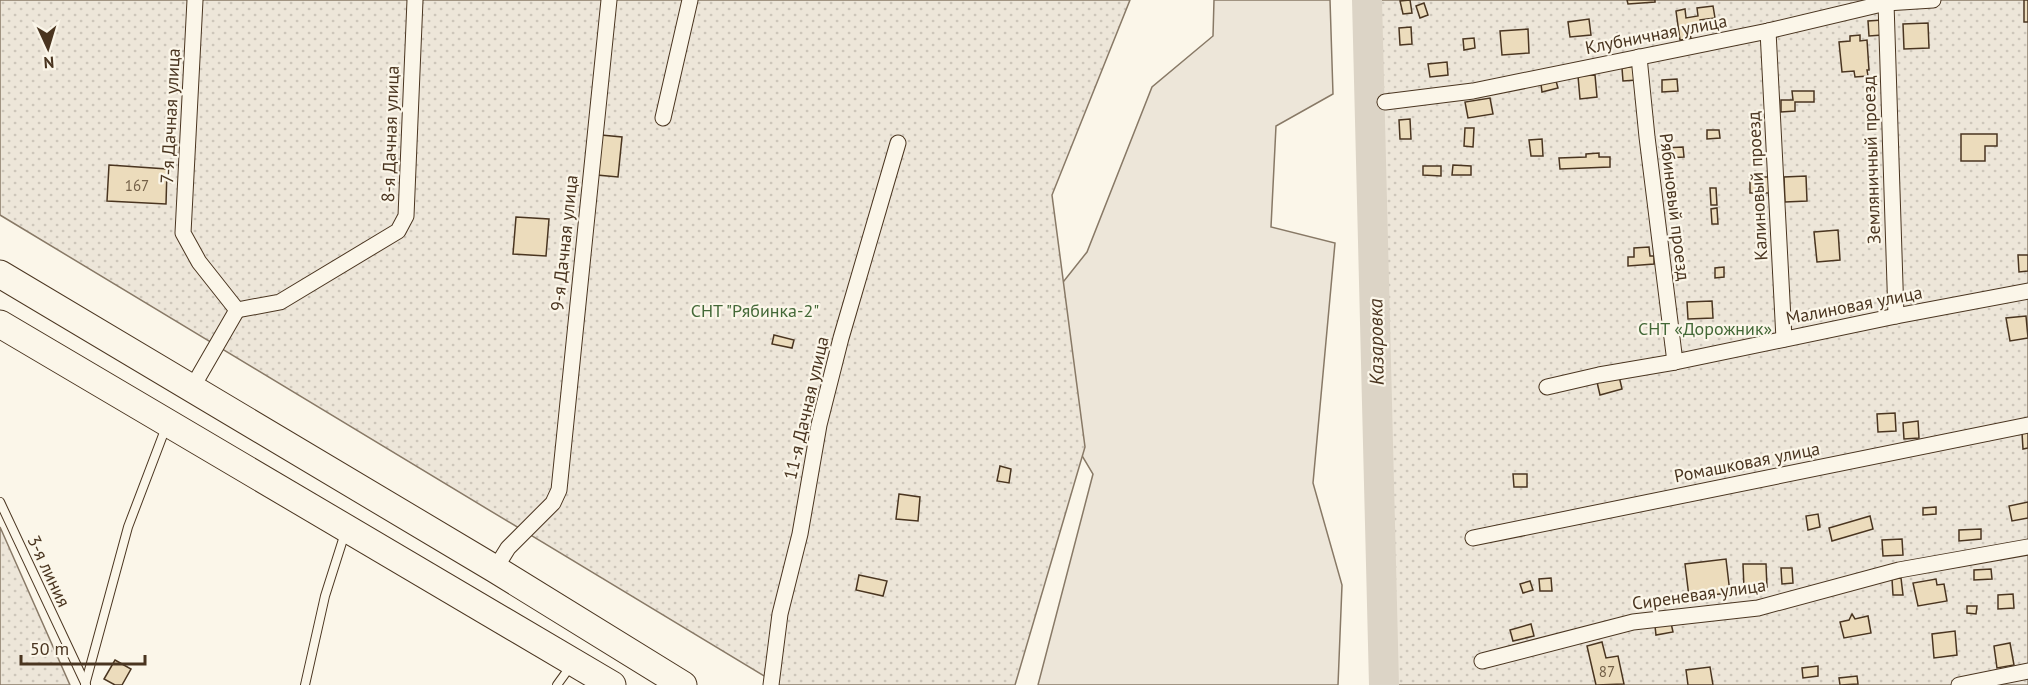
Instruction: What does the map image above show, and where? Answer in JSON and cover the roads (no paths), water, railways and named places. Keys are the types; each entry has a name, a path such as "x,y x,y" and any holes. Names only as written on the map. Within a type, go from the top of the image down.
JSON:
{"highway":[{"path":"0,274 495,569 683,685"},
{"path":"0,324 612,685"},
{"path":"202,442 224,406"}],"street":[{"name":"7-я Дачная улица","path":"195,0 183,233 199,262 237,310"},
{"name":"8-я Дачная улица","path":"237,310 280,302 399,231 403,225 406,216 415,0"},
{"name":"9-я Дачная улица","path":"495,569 508,548 552,503 559,490 609,0"},
{"path":"663,118 690,0"},
{"name":"Клубничная улица","path":"1385,102 1473,91 1768,32 1886,3 1933,0"},
{"name":"Земляничный проезд","path":"1886,3 1896,316"},
{"name":"Калиновый проезд","path":"1768,32 1784,339"},
{"name":"Рябиновый проезд","path":"1640,57 1647,137 1675,362"},
{"name":"11-я Дачная улица","path":"771,685 780,614 800,534 819,425 841,338 898,143"},
{"name":"Малиновая улица","path":"1547,387 2028,291"},
{"path":"192,388 237,310"},
{"name":"Ромашковая улица","path":"1473,538 2028,425"},
{"name":"Сиреневая улица","path":"1482,661 1633,622 1758,608 1899,570 2028,547"},
{"path":"1959,685 2028,671"}],"lane":[{"path":"86,685 128,527 168,423"},
{"name":"3-я линия","path":"0,502 86,685"},
{"path":"305,685 325,596 346,529"},
{"path":"557,685 573,662"}],"waterway":[{"name":"Казаровка","path":"1367,0 1384,685"}],"park label":[{"name":"СНТ \"Рябинка-2\"","path":"755,310"},
{"name":"СНТ «Дорожник»","path":"1705,328"}]}
